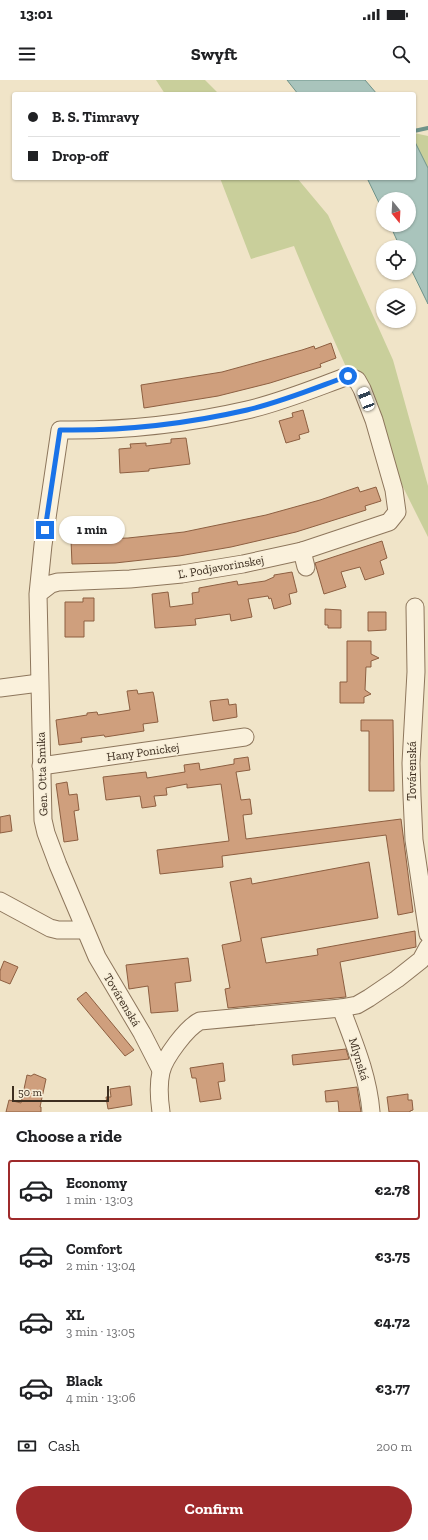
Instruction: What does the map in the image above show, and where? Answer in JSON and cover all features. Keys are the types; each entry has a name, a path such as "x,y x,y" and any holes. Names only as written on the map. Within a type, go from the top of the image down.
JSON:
{"street":[{"name":"Gen. Otta Smika","path":"85,930 46,833 42,805 38,594 43,545 60,430 133,428 170,424 248,410 294,396 348,376 357,380 374,420 394,490 397,512"},
{"name":"Ľ. Podjavorinskej","path":"38,594 51,584 58,582 123,580 182,574 243,564 302,551 389,522 397,512"},
{"path":"302,551 306,567"},
{"name":"Továrenská","path":"415,607 416,672 411,763 412,796 414,840 428,934"},
{"path":"0,688 39,683"},
{"name":"Hany Ponickej","path":"41,766 245,737"},
{"path":"0,901 50,928 58,930 85,930"},
{"name":"Továrenská","path":"85,930 108,978 142,1033 161,1070"},
{"path":"161,1112 158,1086 161,1070 179,1041 193,1024 200,1021 341,1008 357,1005 397,979 421,960 428,947"},
{"name":"Mlynská","path":"341,1008 362,1064 370,1099 371,1112"}],"green space":[{"path":"156,80 205,80 217,92 164,92"},
{"path":"416,133 428,136 428,168 416,144"},
{"path":"221,180 299,180 328,215 376,322 376,328 379,328 393,360 428,486 428,537 358,393 294,246 251,259"}],"water":[{"path":"287,80 365,80 375,92 296,92"},
{"path":"416,144 428,168 428,304 416,279 416,240 397,240 393,232 416,232 416,192 376,192 376,197 368,180 416,180"}],"building":[{"path":"331,343 336,358 320,364 321,367 270,383 218,396 144,408 141,385 222,372 314,346 315,349"},
{"path":"303,410 309,432 299,435 300,439 286,443 279,421 293,417 292,413"},
{"path":"186,438 190,464 149,469 149,471 120,473 119,449 131,448 130,444 146,443 146,446 171,443 171,439"},
{"path":"358,487 360,492 376,487 381,501 365,506 366,510 296,532 231,547 179,556 115,563 72,564 71,540 128,538 184,532 266,515 320,500"},
{"path":"382,541 387,558 380,561 384,574 365,580 360,567 341,572 346,587 324,594 315,563"},
{"path":"292,572 297,592 289,594 291,604 274,609 271,598 269,599 268,596 248,599 252,617 231,621 230,614 195,619 196,625 155,628 152,594 168,592 170,607 193,604 192,593 199,592 199,588 237,581 238,585 265,581 274,577 274,575"},
{"path":"83,598 94,598 94,621 84,621 84,637 65,637 65,602 83,602"},
{"path":"325,609 341,610 341,628 328,628 328,625 325,625"},
{"path":"368,612 386,612 386,630 368,631"},
{"path":"347,641 371,641 371,654 379,658 371,661 371,667 366,667 365,690 371,694 364,697 364,703 340,703 340,682 347,682"},
{"path":"137,690 138,694 153,692 158,722 143,724 144,731 105,737 104,735 81,738 82,742 59,745 56,720 87,715 87,713 97,712 98,715 130,710 127,691"},
{"path":"228,699 229,705 236,704 237,717 213,721 210,701"},
{"path":"361,720 393,720 394,791 369,791 369,731 361,731"},
{"path":"248,757 250,770 236,772 241,800 250,799 252,814 243,815 246,839 401,819 413,912 398,915 386,835 222,856 223,867 160,874 157,850 229,841 221,784 187,788 187,784 166,788 167,795 154,796 156,806 142,808 140,796 106,800 103,777 146,772 147,778 185,772 184,765 199,763 200,770 234,764 234,759"},
{"path":"67,782 69,795 77,794 79,810 74,811 78,840 64,842 56,784"},
{"path":"10,815 12,831 0,833 0,817"},
{"path":"369,862 378,918 261,938 266,963 318,955 317,949 415,931 416,947 340,962 346,997 228,1008 225,989 230,988 222,945 241,941 230,882 251,878 252,884"},
{"path":"188,958 191,981 175,983 178,1011 151,1013 148,986 129,989 126,965"},
{"path":"4,961 18,967 10,984 0,980 0,971"},
{"path":"86,992 134,1050 125,1056 77,999"},
{"path":"346,1049 349,1059 293,1065 292,1055"},
{"path":"223,1063 225,1081 218,1082 221,1099 200,1102 196,1078 192,1078 190,1068"},
{"path":"34,1074 46,1079 40,1107 41,1112 6,1112 9,1100 21,1103 27,1075 31,1076"},
{"path":"130,1086 132,1105 108,1109 106,1097 111,1097 110,1089"},
{"path":"357,1087 361,1112 339,1112 338,1101 326,1102 325,1091"},
{"path":"408,1094 408,1100 412,1100 413,1110 410,1112 389,1112 387,1097"}],"waterway":[{"path":"416,131 428,128"}],"route":[{"path":"45,530 60,430 133,428 170,424 248,410 294,396 348,376"}]}
